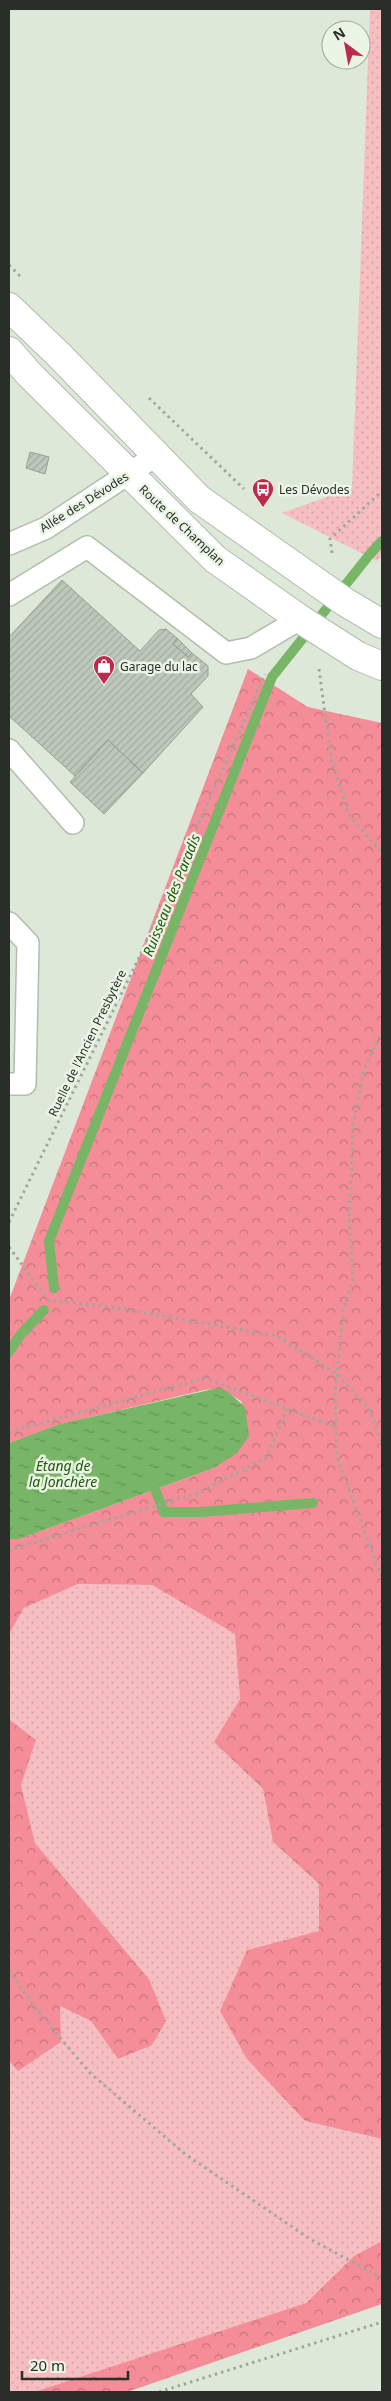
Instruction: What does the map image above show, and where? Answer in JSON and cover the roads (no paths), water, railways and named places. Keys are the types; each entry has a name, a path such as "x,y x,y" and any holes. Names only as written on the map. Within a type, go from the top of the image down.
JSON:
{"street":[{"path":"9,307 59,355 199,499 345,602 382,624"},
{"name":"Route de Champlan","path":"9,351 215,559 300,619 358,656 382,666"}],"lane":[{"name":"Allée des Dévodes","path":"9,544 46,528 156,455"},
{"path":"9,595 87,548 226,654 251,648 300,619"},
{"path":"9,750 73,822"},
{"path":"9,923 28,943 25,1084 9,1084"}],"water":[{"name":"Étang de la Jonchère","path":"218,1388 227,1391 245,1407 249,1436 237,1453 214,1468 19,1539 9,1539 9,1443 60,1424"}],"waterway":[{"name":"Ruisseau des Paradis","path":"54,1288 49,1241 272,677 382,541"},
{"name":"Ruisseau des Paradis","path":"9,1352 21,1334 44,1310"},
{"path":"150,1477 164,1512 200,1512 313,1503"}],"place":[{"name":"Les Dévodes","path":"263,508"},
{"name":"Garage du lac","path":"104,685"}]}
